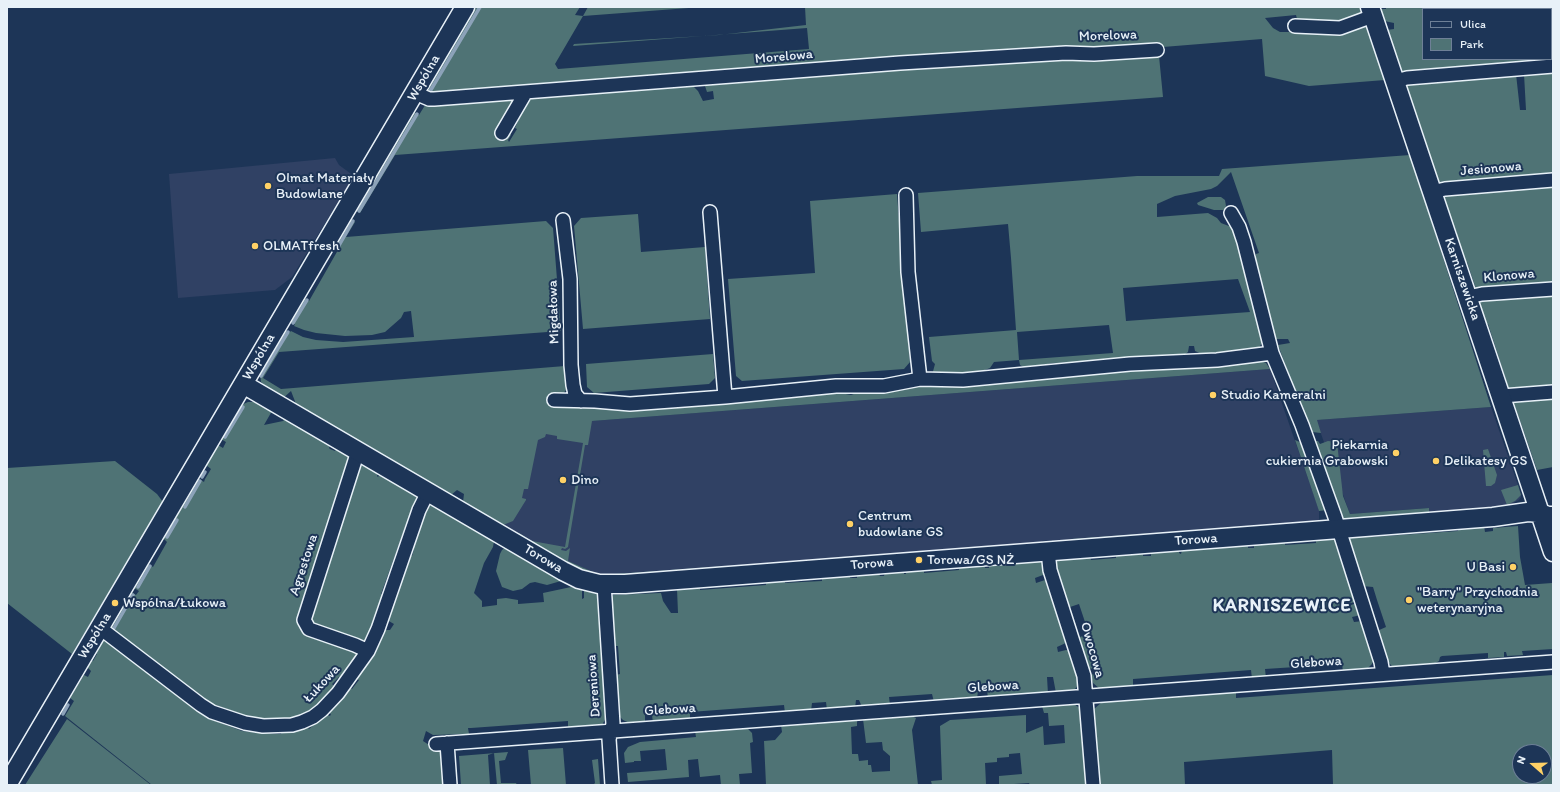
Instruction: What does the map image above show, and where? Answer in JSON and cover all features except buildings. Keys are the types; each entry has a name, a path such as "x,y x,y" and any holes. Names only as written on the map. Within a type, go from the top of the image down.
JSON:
{"street":[{"name":"Wspólna","path":"7,785 465,7"},
{"path":"1294,26 1340,28 1371,12"},
{"name":"Karniszewicka","path":"1371,12 1502,396 1547,514 1553,552"},
{"name":"Morelowa","path":"415,92 429,99 434,99 900,63 1066,53 1094,54 1157,50"},
{"path":"1395,81 1407,78 1553,66"},
{"path":"502,133 526,92"},
{"name":"Jesionowa","path":"1432,192 1445,189 1553,180"},
{"path":"906,195 908,272 920,379"},
{"path":"710,212 725,397"},
{"path":"1231,213 1239,226 1244,242 1272,353 1302,426 1339,529 1381,662 1383,674"},
{"name":"Migdałowa","path":"563,220 570,279 571,365 575,394 581,401"},
{"name":"Klonowa","path":"1468,298 1482,294 1553,288"},
{"path":"554,400 630,404 725,397 836,386 884,386 920,379 963,380 1130,364 1217,360 1272,353"},
{"name":"Torowa","path":"243,384 568,574 586,581 604,584 1339,529 1493,517 1528,512 1547,514"},
{"path":"1502,396 1553,392"},
{"name":"Agrestowa","path":"358,451 304,620 309,629 368,651"},
{"name":"Łukowa","path":"100,628 201,705 229,718 245,723 263,726 292,725 302,722 313,717 338,693 368,651 378,629 419,510 428,492"},
{"name":"Owocowa","path":"1048,551 1050,570 1084,676 1087,696 1093,785"},
{"name":"Dereniowa","path":"604,584 613,724 610,739 612,785"},
{"name":"Glebowa","path":"450,785 442,743 1553,662"}],"shaded area":[{"path":"335,158 339,165 354,176 292,277 275,290 178,298 169,174"},
{"path":"1270,369 1319,510 1319,522 1072,539 1072,544 1052,545 1052,540 1042,541 1043,544 1004,545 1005,548 982,551 986,547 765,564 759,563 758,565 723,571 725,566 600,575 556,556 519,534 519,536 501,526 503,525 499,522 530,430 592,421"},
{"path":"1491,407 1521,494 1519,500 1502,509 1429,512 1428,508 1350,514 1316,420"}],"green space":[{"path":"476,7 580,7 575,15 583,16 555,64 558,69 809,49 807,28 725,34 806,25 805,7 1360,7 1363,14 1345,24 1300,21 1297,19 1296,15 1265,18 1273,28 1280,32 1292,32 1366,23 1385,80 1309,86 1265,76 1262,39 439,96 425,92"},
{"path":"588,7 702,7 583,16"},
{"path":"1386,7 1552,7 1553,62 1401,72 1387,30 1394,29 1394,23 1384,21 1381,9 1386,9"},
{"path":"703,36 573,46 574,44"},
{"path":"1159,56 1163,97 395,155 360,213 356,210 414,112 419,115 427,102 509,99 514,104 507,131 511,135 508,140 509,142 517,129 515,128 529,98 691,84 698,91 703,101 714,99 713,91 707,92 705,86 709,84 868,69"},
{"path":"1553,71 1553,174 1438,182 1430,159 1422,144 1426,142 1421,127 1417,129 1405,87 1409,83 1468,80 1516,74 1520,110 1526,110 1524,74 1542,72 1543,74 1550,73"},
{"path":"1410,155 1491,407 1317,420 1321,433 1312,432 1278,345 1290,343 1288,339 1274,339 1254,265 1256,254 1259,253 1231,172 1217,186 1211,189 1175,196 1157,204 1157,217 1208,213 1217,218 1221,223 1234,228 1257,314 1256,321 1262,339 1262,343 1258,349 1204,355 1195,351 1194,346 1189,346 1188,352 1183,356 1099,362 1053,363 1025,368 1020,365 1019,360 994,362 990,368 977,373 951,376 932,375 935,364 932,361 929,337 1016,330 1011,258 1008,224 921,232 918,193 1137,176 1219,176 1222,169","holes":["1238,279 1250,312 1126,321 1123,288","1109,325 1113,353 1019,360 1017,332"]},
{"path":"1553,185 1553,283 1476,289 1467,262 1462,263 1455,234 1457,233 1454,226 1452,226 1442,197 1444,195 1506,189 1508,191 1515,190 1516,188"},
{"path":"897,194 910,362 904,369 742,381 736,376 728,279 815,273 810,201"},
{"path":"1208,197 1221,197 1225,200 1225,210 1214,210 1198,205 1197,203"},
{"path":"638,214 641,252 705,247 710,319 583,329 574,226 581,218"},
{"path":"351,219 355,222 346,237 546,221 553,228 561,331 279,352 263,378 281,389 565,366 567,389 561,396 645,410 658,407 827,393 851,395 859,392 902,390 929,384 1261,361 1266,363 1270,369 592,421 588,445 585,445 568,547 565,549 562,548 561,550 566,551 570,548 568,561 600,575 727,566 723,571 615,578 588,575 519,536 519,533 532,541 565,547 583,443 557,439 557,436 546,434 545,437 538,440 528,489 524,489 522,498 526,500 513,521 503,525 463,502 464,494 457,490 451,495 443,494 312,418 313,414 296,404 291,391 281,400 265,391 267,387 261,382 260,373 285,330 289,333 291,331 303,337 316,340 343,342 414,337 411,311 404,312 401,318 385,332 372,335 345,336 316,333 294,326 295,324 290,322 304,298 309,301 338,250 334,247"},
{"path":"1553,293 1553,389 1509,389 1479,301"},
{"path":"713,354 715,378 709,384 594,393 587,387 586,364"},
{"path":"1553,398 1553,467 1537,470 1514,403 1516,400"},
{"path":"248,402 254,402 272,411 264,425 283,421 285,419 330,445 330,449 335,451 336,449 350,457 297,620 306,635 355,648 359,654 343,680 339,677 332,684 336,688 324,702 299,719 251,720 252,716 244,715 216,705 214,708 109,629 131,592 136,595 139,591 134,588 148,564 153,567 167,542 163,538 198,478 204,482 211,469 206,465 218,445 223,448 226,442 221,439 241,405"},
{"path":"1295,440 1304,444 1328,510 1319,511"},
{"path":"1313,441 1318,441 1320,444 1328,441 1337,442 1343,496 1350,514 1429,508 1429,512 1445,511 1445,513 1341,519"},
{"path":"1488,449 1497,475 1495,483 1491,486 1486,486 1483,450"},
{"path":"115,461 157,494 163,502 72,654 7,603 7,468"},
{"path":"364,465 378,473 378,477 380,474 418,498 409,526 406,525 381,594 385,596 368,641 364,643 313,626 309,618 331,548 335,549 359,467"},
{"path":"1518,485 1521,495 1515,501 1507,505 1501,490"},
{"path":"433,505 494,541 493,547 484,563 474,593 482,601 482,607 497,605 497,599 506,598 518,600 518,604 544,602 543,593 571,587 582,590 582,599 584,598 584,590 598,595 607,716 602,725 568,729 568,721 468,728 469,734 433,735 426,731 423,741 440,752 443,758 444,785 152,785 65,716 74,701 70,698 84,675 88,677 91,671 87,667 97,654 96,653 103,639 161,683 164,682 178,693 177,696 183,700 184,698 205,713 204,715 210,719 242,731 260,733 281,734 282,731 307,726 309,729 327,713 329,716 331,715 329,711 349,687 352,689 359,680 355,678 385,630 390,630 394,624 387,620 410,556 412,556 413,553 414,549 412,548 418,527 428,507"},
{"path":"1319,521 1327,522 1073,544 1071,539"},
{"path":"1484,526 1485,532 1493,531 1493,528 1518,526 1520,557 1525,585 1552,583 1553,649 1522,651 1523,655 1507,656 1506,652 1504,652 1504,657 1488,658 1488,653 1442,656 1440,657 1439,661 1432,665 1396,668 1392,666 1387,661 1377,631 1386,627 1373,587 1362,586 1349,542 1350,537 1458,531 1459,528"},
{"path":"1333,538 1336,542 1357,601 1348,604 1348,606 1357,603 1361,615 1352,617 1354,622 1363,621 1374,658 1372,664 1367,669 1343,672 1342,664 1265,669 1266,678 1252,679 1251,670 1133,679 1133,688 1100,689 1093,683 1090,675 1098,673 1102,674 1100,666 1097,666 1097,668 1088,669 1077,638 1089,634 1079,604 1067,608 1055,566 1058,560 1090,557 1091,560 1116,558 1116,555 1143,553 1143,556 1151,556 1151,552 1179,550 1179,553 1181,554 1182,550 1248,545 1248,548 1254,548 1254,544 1285,542 1285,545 1316,543 1316,540"},
{"path":"506,547 561,581 547,585 535,582 530,583 522,589 513,591 502,587 496,571 500,554"},
{"path":"1039,560 1043,565 1045,573 1035,578 1036,583 1045,580 1048,582 1068,642 1057,647 1058,652 1066,650 1071,651 1079,682 1076,688 1071,692 1056,693 1053,677 1047,677 1048,694 988,698 987,690 983,690 978,691 977,699 934,702 932,694 889,697 890,705 862,707 859,700 856,700 855,708 827,710 826,702 812,703 811,711 785,713 784,705 690,712 690,720 653,723 652,715 645,715 645,723 631,724 619,716 616,675 620,674 618,646 614,646 611,599 613,595 661,593 663,601 671,613 678,613 677,589 700,587 700,590 766,585 766,582 785,580 785,583 822,581 822,578 850,576 850,578 857,578 857,575 879,574 880,576 884,576 885,572 904,571 904,574 906,574 906,571 924,569 924,573 959,570 959,566 984,564 985,568 989,568 989,564 1006,563 1006,566 1008,566 1008,563"},
{"path":"1553,675 1553,785 1333,785 1332,750 1184,762 1185,785 1099,785 1093,710 1102,702 1236,691 1236,698"},
{"path":"1072,703 1080,708 1082,714 1088,785 1030,785 1029,783 999,785 999,776 1022,774 1020,753 1009,754 1009,757 997,758 997,762 985,763 986,784 992,785 932,785 931,781 942,780 940,726 950,720 1026,715 1026,733 1043,726 1044,745 1065,743 1064,725 1049,726 1048,713 1044,713 1042,706"},
{"path":"906,715 916,718 912,730 918,785 766,785 764,741 775,740 782,732 781,725 857,718 857,726 851,727 852,754 858,754 859,761 868,760 868,765 871,765 872,772 890,771 890,756 883,750 882,742 866,743 863,719"},
{"path":"67,719 151,785 25,785"},
{"path":"748,729 752,733 753,742 750,743 752,773 739,774 740,785 721,785 720,775 700,777 698,759 688,760 689,777 628,782 627,773 667,770 665,749 640,751 641,761 625,763 624,753 628,747 640,742 696,737 695,731"},
{"path":"563,748 566,785 531,785 528,750"},
{"path":"508,752 505,760 499,761 501,783 516,783 517,785 497,785 494,753"},
{"path":"493,753 488,755 490,785 461,785 459,756"},
{"path":"598,759 600,785 593,785 595,783 592,760"}],"waterway":[{"path":"429,93 480,7"},
{"path":"359,211 417,114"},
{"path":"337,249 353,221"},
{"path":"293,323 307,300"},
{"path":"261,376 288,332"},
{"path":"225,437 243,407"},
{"path":"202,477 205,472"},
{"path":"185,507 200,481"},
{"path":"167,537 177,520"},
{"path":"138,587 150,566"},
{"path":"114,628 133,595"},
{"path":"63,714 68,705"}],"place":[{"name":"Olmat Materiały Budowlane","path":"268,186"},
{"name":"OLMATfresh","path":"255,246"},
{"name":"Studio Kameralni","path":"1213,395"},
{"name":"Piekarnia cukiernia Grabowski","path":"1396,453"},
{"name":"Delikatesy GS","path":"1436,461"},
{"name":"Dino","path":"563,480"},
{"name":"Centrum budowlane GS","path":"850,524"},
{"name":"Torowa/GS NŻ","path":"919,560"},
{"name":"U Basi","path":"1513,567"},
{"name":"\"Barry\" Przychodnia weterynaryjna","path":"1409,600"},
{"name":"Wspólna/Łukowa","path":"115,603"}],"district":[{"name":"KARNISZEWICE","path":"1282,606"}]}
